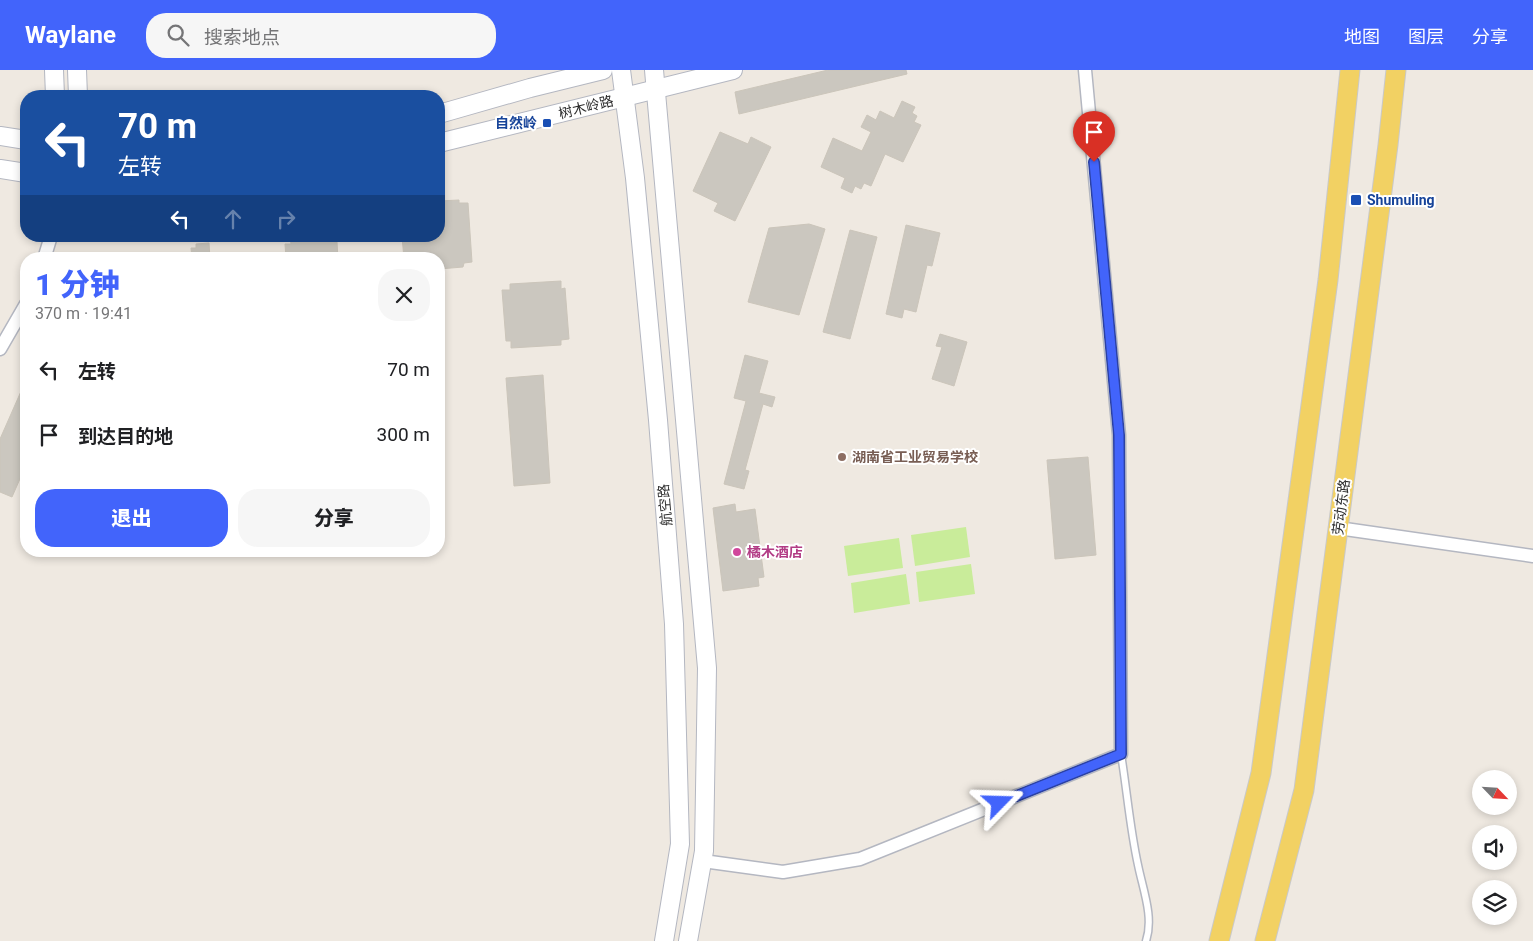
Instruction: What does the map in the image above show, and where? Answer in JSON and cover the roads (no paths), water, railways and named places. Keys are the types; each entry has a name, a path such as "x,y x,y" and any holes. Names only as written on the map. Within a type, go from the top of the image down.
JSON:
{"main road":[{"path":"1219,941 1261,773 1328,280 1350,70"},
{"name":"劳动东路","path":"1265,941 1304,790 1388,145 1396,70"}],"street":[{"path":"54,70 56,90"},
{"path":"77,70 78,90"},
{"path":"445,112 603,70"},
{"name":"航空路","path":"621,70 658,420 674,624 680,844 664,941"},
{"name":"航空路","path":"654,70 707,668 703,856 688,941"},
{"name":"树木岭路","path":"445,142 733,70"},
{"path":"680,844 703,856 783,872 860,859 1121,754 1119,435 1085,70"},
{"path":"0,136 20,139"},
{"path":"0,169 20,173"},
{"path":"0,349 20,314"},
{"path":"1338,528 1533,556"}],"lane":[{"path":"1121,754 1138,866 1150,928 1146,941"}],"place":[{"name":"自然岭","path":"547,123"},
{"name":"Shumuling","path":"1356,200"},
{"name":"湖南省工业贸易学校","path":"842,457"},
{"name":"橘木酒店","path":"737,552"}]}
